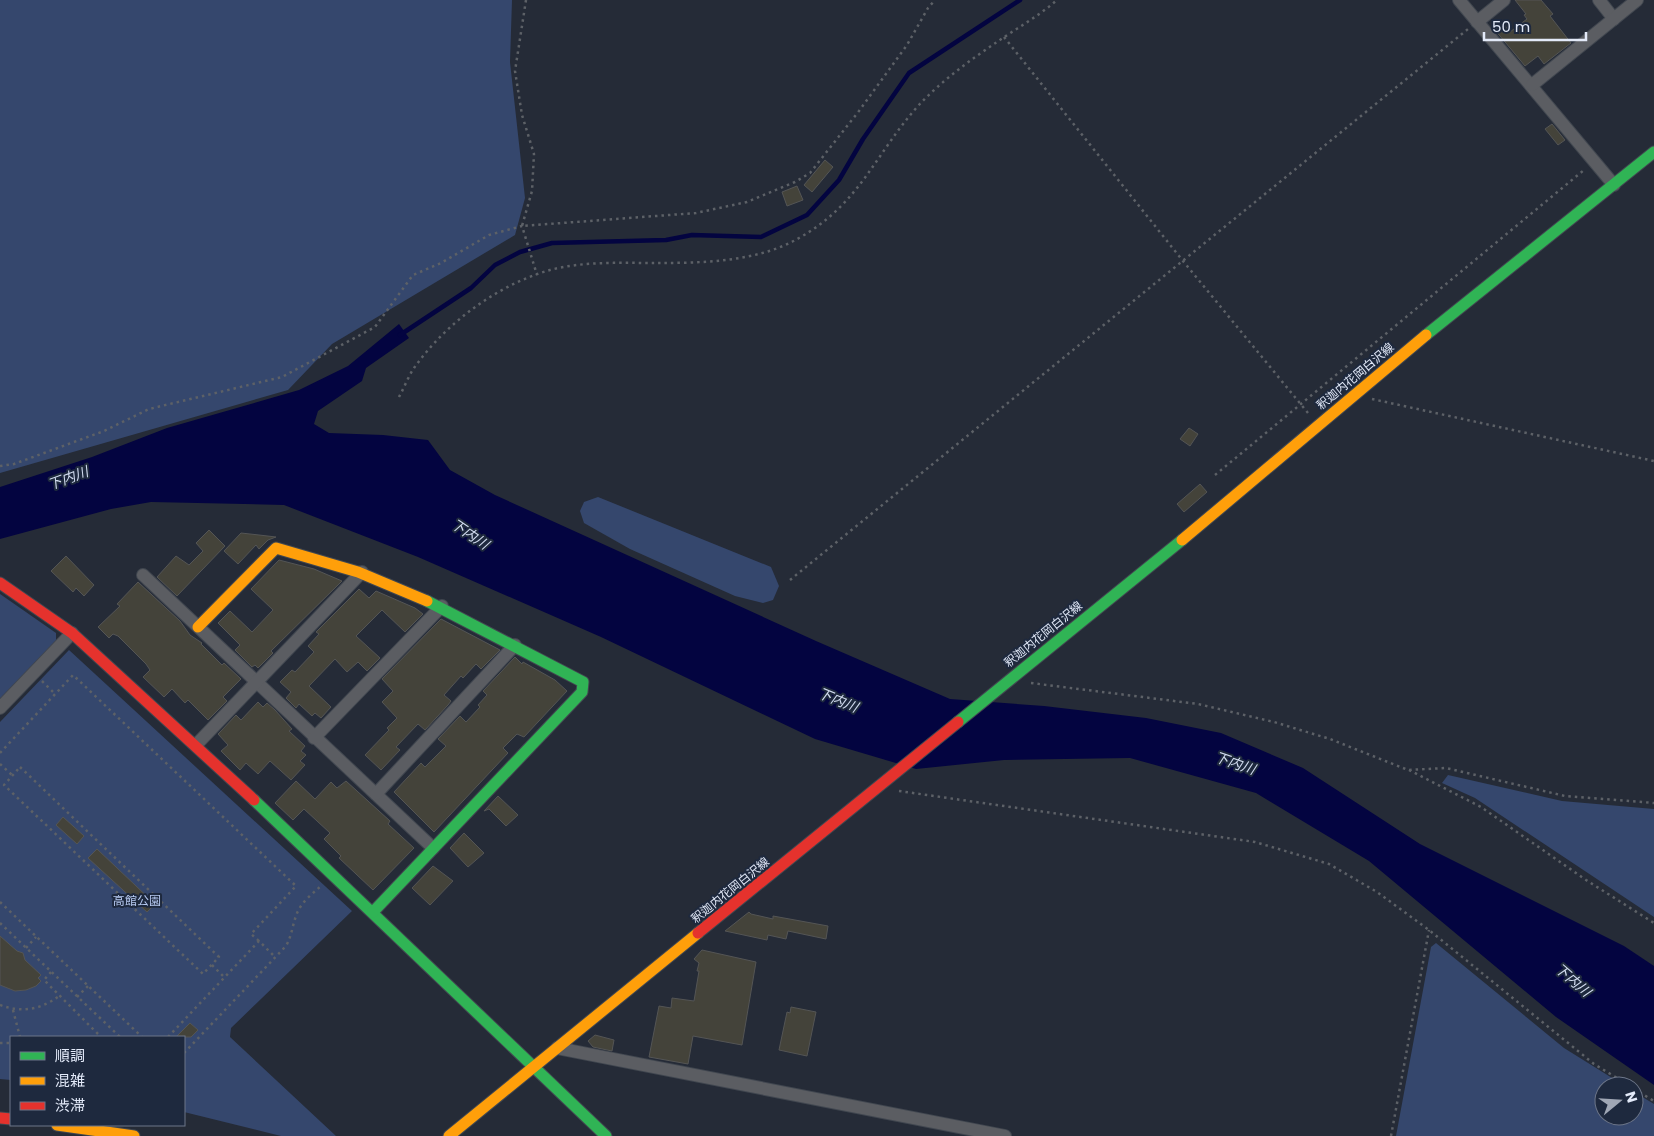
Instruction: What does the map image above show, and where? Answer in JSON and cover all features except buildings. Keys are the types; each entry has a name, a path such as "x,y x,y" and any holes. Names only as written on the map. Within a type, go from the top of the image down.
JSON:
{"main road":[{"name":"釈迦内花岡白沢線","path":"449,1136 882,785 1005,682 1190,533 1354,395 1654,152"},
{"path":"198,627 276,548 362,572 442,606 583,682 582,692 373,912"},
{"path":"0,583 72,633 196,745 606,1136"},
{"path":"65,1126 134,1136"}],"street":[{"path":"1459,0 1614,185"},
{"path":"1477,22 1504,0"},
{"path":"1599,0 1614,18"},
{"path":"1532,85 1637,0"},
{"path":"196,745 362,572"},
{"path":"143,575 433,848"},
{"path":"314,738 442,606"},
{"path":"0,708 72,633"},
{"path":"376,794 515,645"},
{"path":"557,1048 1005,1136"}],"path":[{"path":"526,0 515,71 522,114 534,154 532,191 522,226 536,275"},
{"path":"0,466 14,464 104,431 149,409 282,377 375,327 413,275 441,263 490,235 522,226 696,213 747,202 795,182 810,173 853,119 907,45 928,8 935,0"},
{"path":"399,397 413,368 449,328 489,296 536,275 551,270 586,265 693,263 740,258 798,239 818,226 850,199 919,106 972,59 1057,0"},
{"path":"790,580 1477,22"},
{"path":"1004,37 1183,261 1318,425"},
{"path":"1216,475 1594,161"},
{"path":"1354,395 1654,461"},
{"path":"34,673 56,694"},
{"path":"0,752 73,675 296,886 251,934 275,957"},
{"path":"1005,682 1089,689 1198,704 1274,722 1330,739 1408,770 1481,807 1586,880 1654,923"},
{"path":"0,764 12,775"},
{"path":"20,767 70,814 219,957 212,965 203,974 4,785 12,775 20,767"},
{"path":"1408,770 1446,768 1565,796 1654,804"},
{"path":"882,785 1255,842 1329,864 1377,892 1429,930 1594,1064 1614,1076"},
{"path":"185,1052 275,957 292,935 300,906 333,874"},
{"path":"0,902 141,1036"},
{"path":"1,925 119,1036"},
{"path":"1391,1136 1429,930"},
{"path":"26,948 36,937"},
{"path":"169,1036 259,941"},
{"path":"212,965 224,977"},
{"path":"51,972 44,980 100,1036"},
{"path":"77,997 88,986"},
{"path":"0,1005 13,1010 31,1010 48,1004 60,996"},
{"path":"13,1010 20,1036"}],"green space":[{"path":"0,0 512,0 510,62 525,198 515,235 332,344 288,390 0,473"},
{"path":"598,497 771,567 779,586 773,600 763,603 735,596 630,549 584,523 580,511 584,502"},
{"path":"0,594 56,633 56,641 0,699"},
{"name":"高館公園","path":"69,650 352,911 231,1028 230,1037 336,1136 281,1136 185,1112 185,1036 10,1036 10,1080 0,1079 0,722"},
{"path":"1448,775 1562,801 1654,809 1654,917 1475,798 1442,783"},
{"path":"1436,943 1564,1048 1609,1076 1594,1076 1594,1126 1644,1126 1644,1098 1654,1104 1654,1136 1396,1136 1431,947"}],"water":[{"name":"下内川","path":"399,324 409,338 366,368 362,381 318,411 314,424 329,433 383,435 428,440 450,470 495,495 816,641 950,699 1044,706 1146,718 1221,733 1303,768 1420,844 1624,946 1654,966 1654,1085 1644,1078 1644,1076 1641,1076 1556,1017 1369,861 1256,793 1130,758 1004,760 916,769 815,739 601,637 418,557 284,505 151,502 111,509 0,539 0,487 92,457 167,428 299,390 348,366"}],"waterway":[{"path":"400,335 471,288 495,265 520,252 552,243 666,240 692,235 761,237 807,215 839,180 863,139 909,73 1020,0"}],"traffic: fast":[{"path":"1426,335 1654,152"},
{"path":"958,722 1182,540"},
{"path":"373,912 582,692 583,682 427,601"},
{"path":"254,800 606,1136"}],"traffic: slow":[{"path":"1182,540 1426,335"},
{"path":"198,627 276,548 358,572 427,601"},
{"path":"449,1136 698,933"},
{"path":"64,1126 134,1136"}],"traffic: jam":[{"path":"0,583 72,633 254,800"},
{"path":"698,933 958,722"},
{"path":"0,1118 10,1119"}]}
